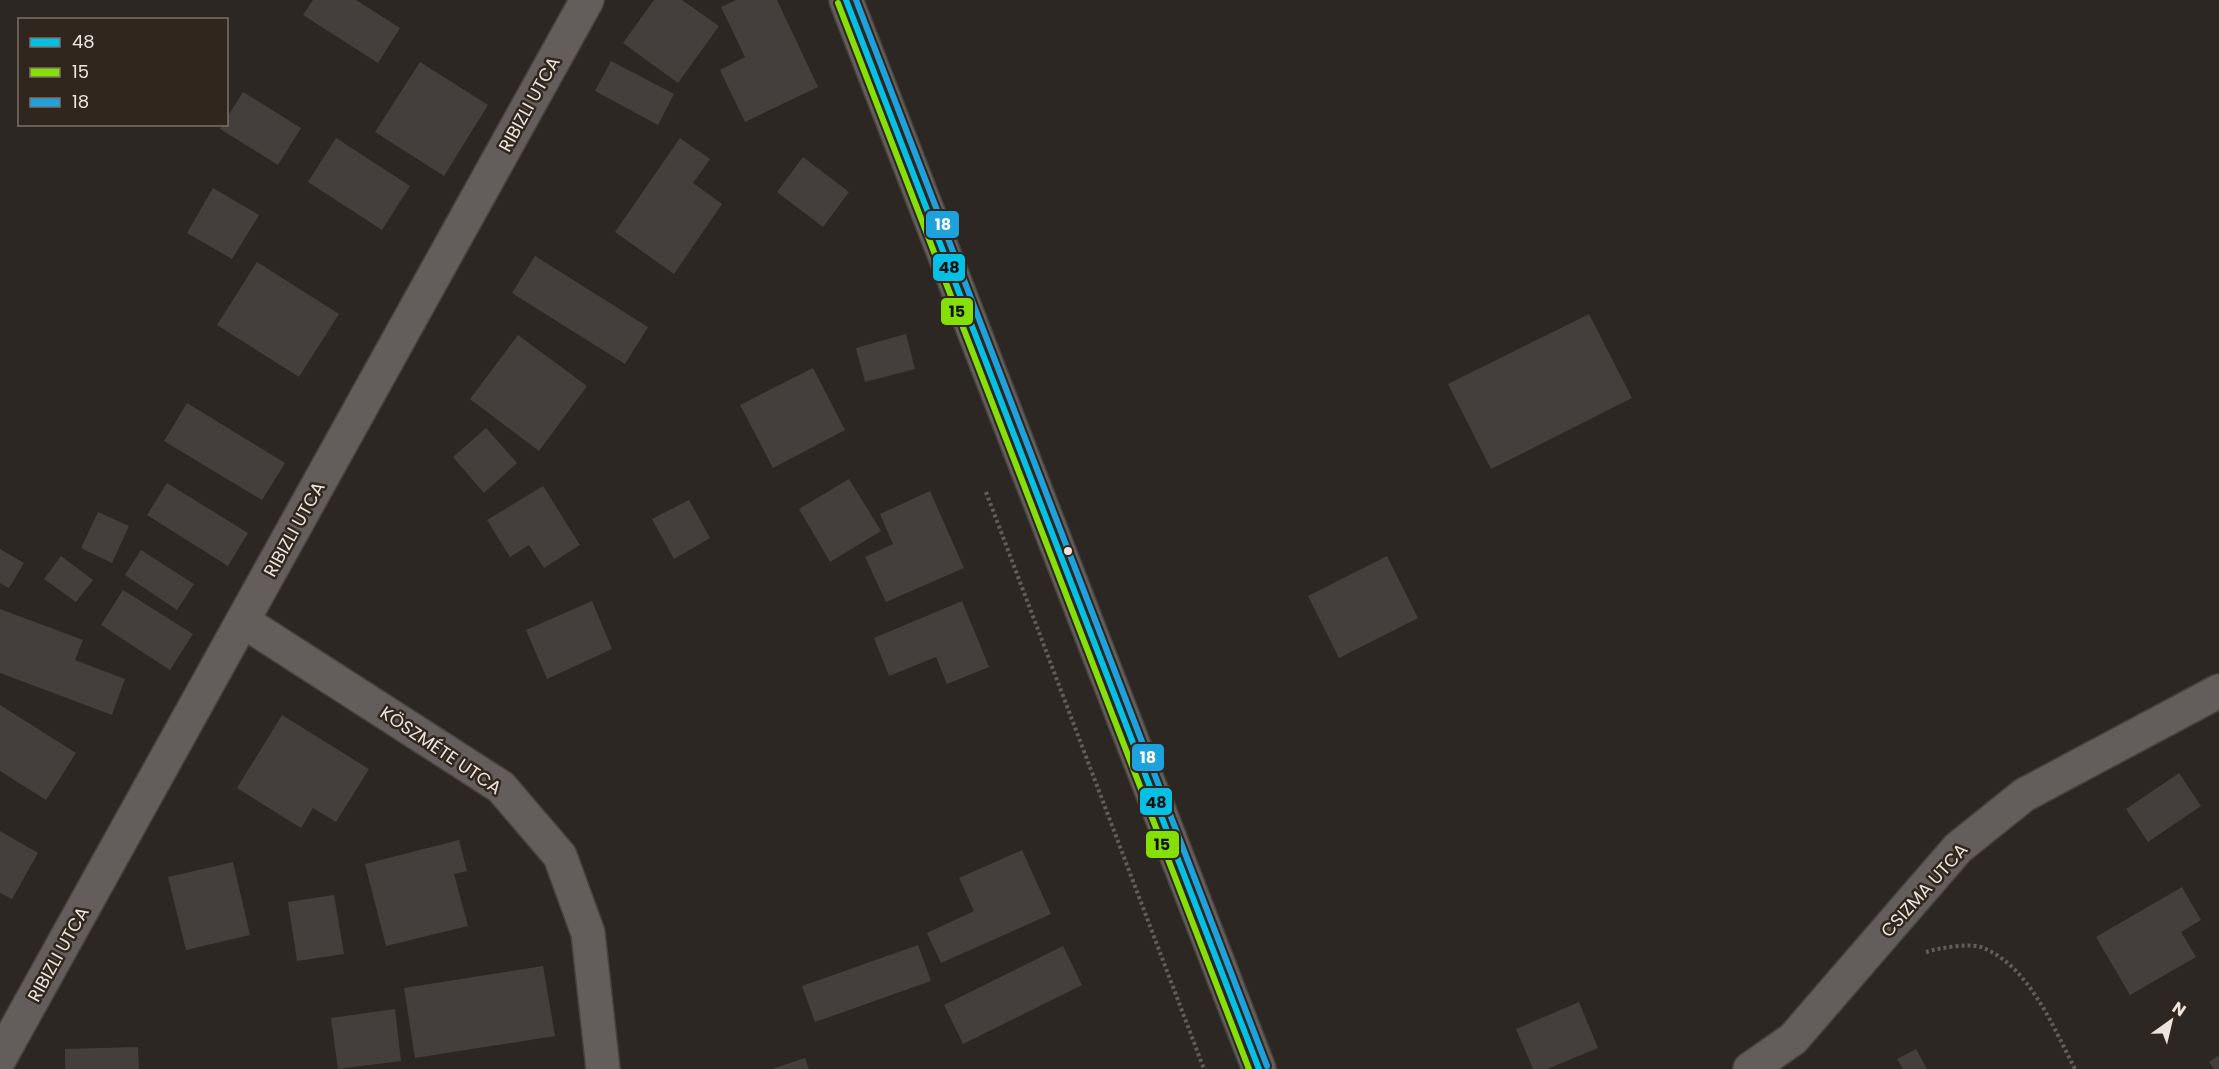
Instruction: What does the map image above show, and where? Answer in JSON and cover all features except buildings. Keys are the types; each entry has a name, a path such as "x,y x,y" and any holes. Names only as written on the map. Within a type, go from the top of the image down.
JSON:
{"street":[{"name":"RIBIZLI UTCA","path":"0,1058 587,0"},
{"path":"846,0 1259,1069"},
{"name":"KÖSZMÉTE UTCA","path":"243,621 501,787 560,856 588,933 603,1069"},
{"name":"CSIZMA UTCA","path":"1750,1069 1793,1039 1958,848 2024,795 2219,691"}],"path":[{"path":"986,490 1204,1069"},
{"path":"1920,954 1941,948 1979,946 2001,958 2033,989 2075,1069"}],"transit line":[{"name":"48","path":"846,0 1259,1069"},
{"name":"18","path":"856,0 1267,1066"},
{"name":"15","path":"838,3 1249,1069"}]}
